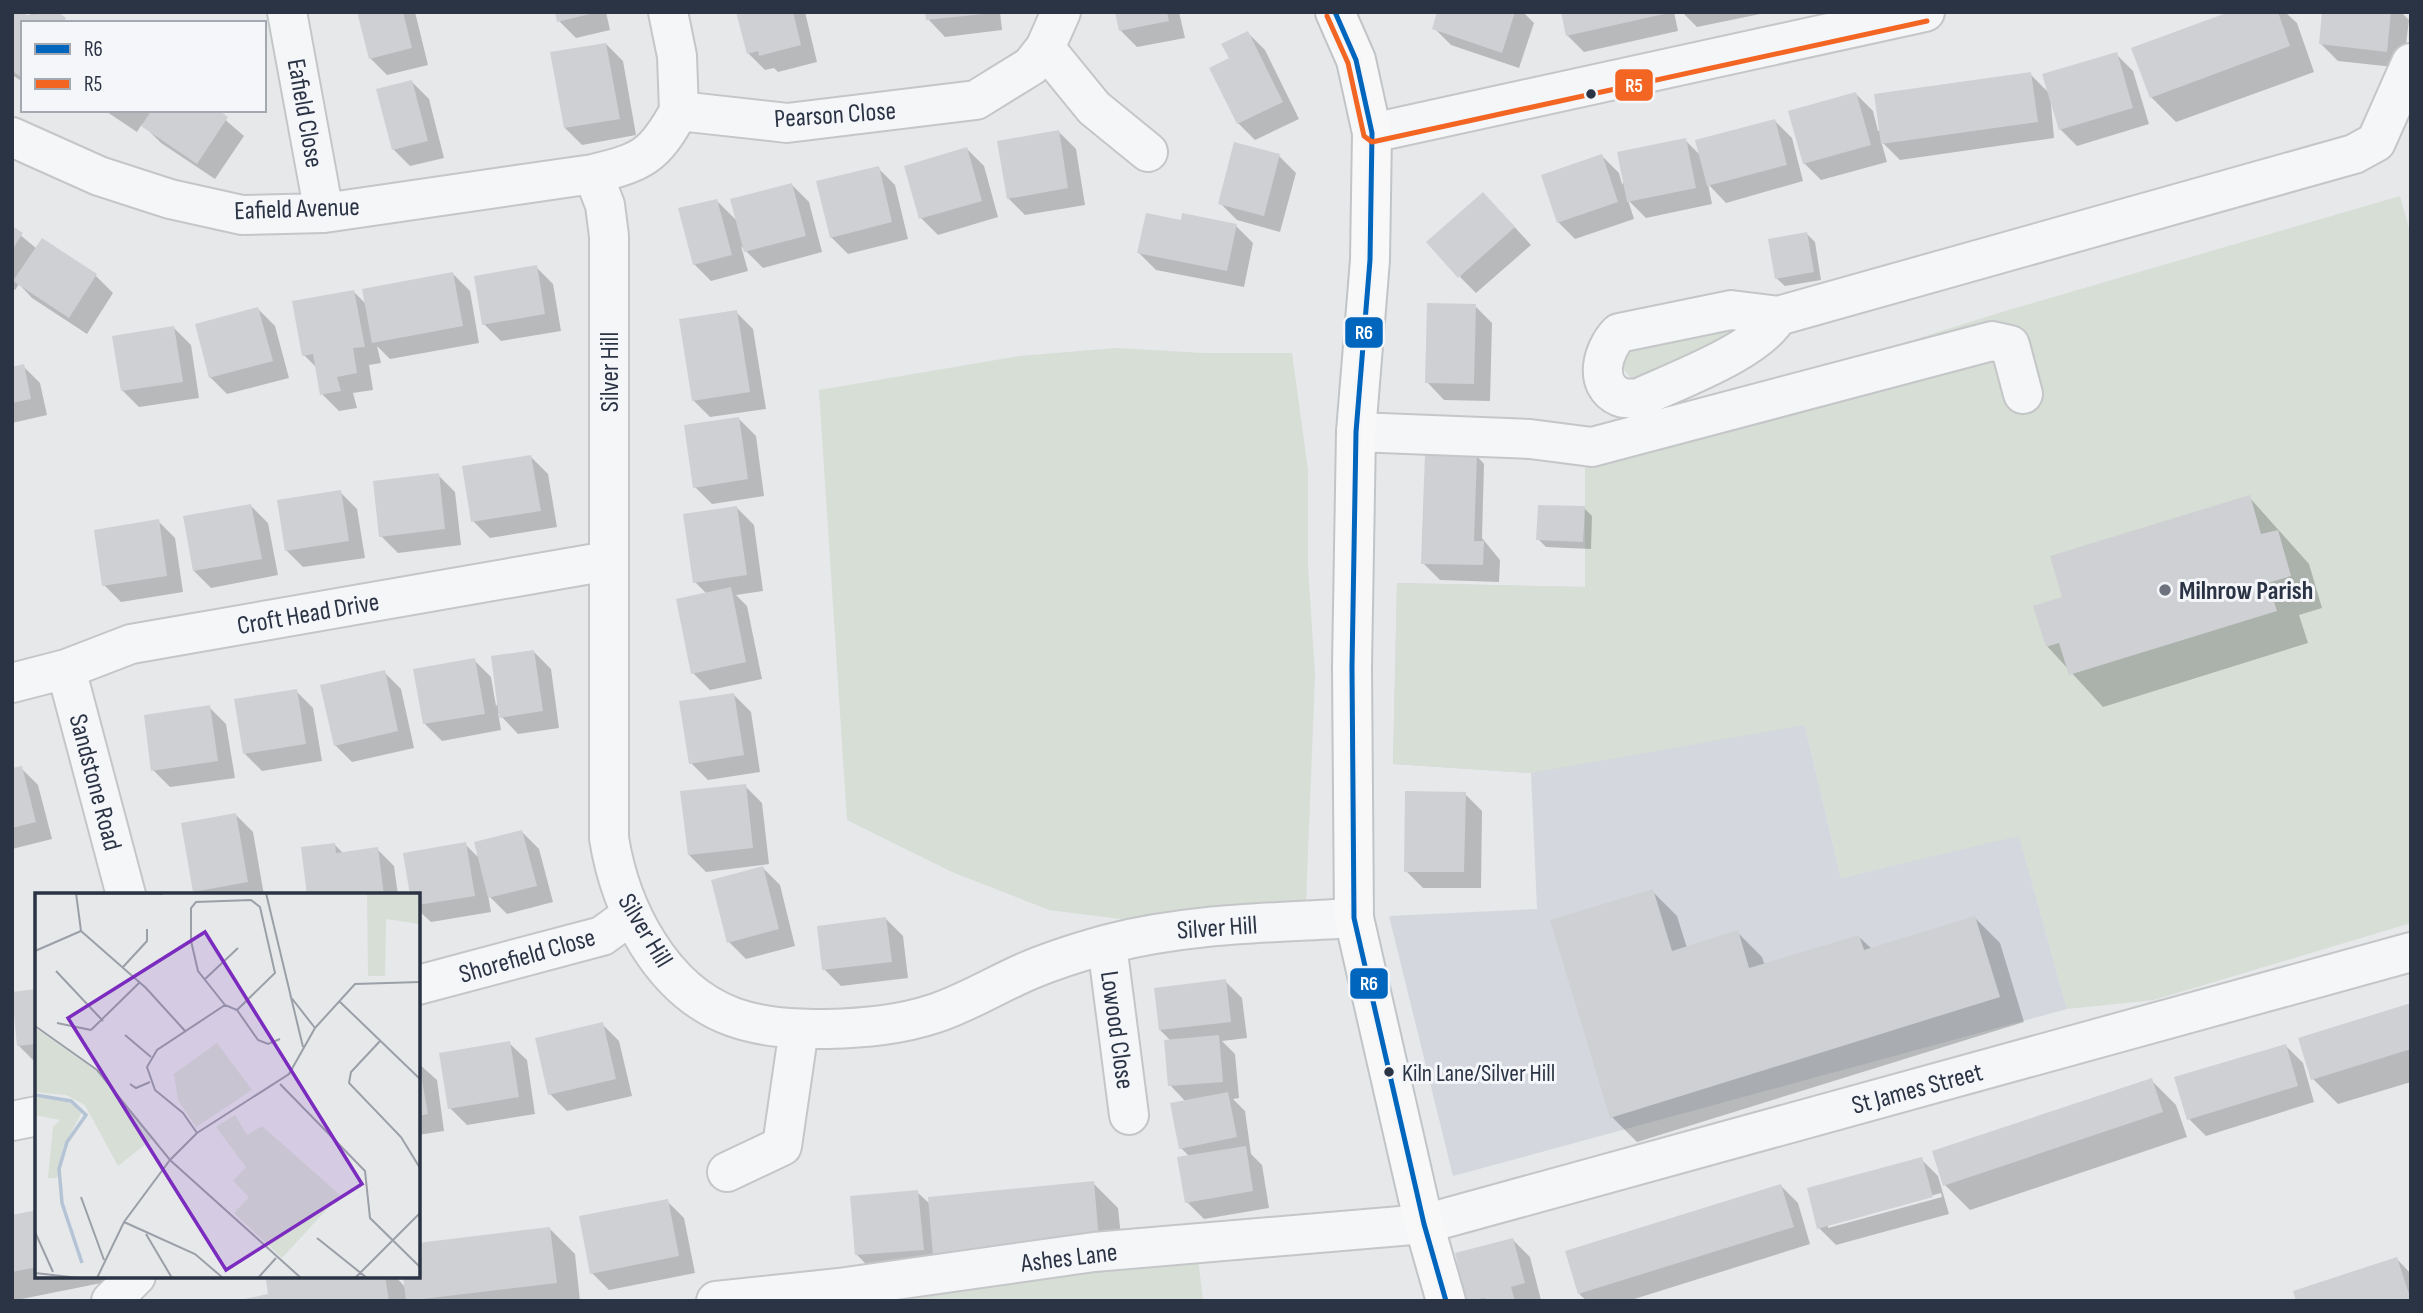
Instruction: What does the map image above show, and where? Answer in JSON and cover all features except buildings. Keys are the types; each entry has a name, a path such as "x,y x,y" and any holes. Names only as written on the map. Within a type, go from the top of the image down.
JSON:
{"main road":[{"path":"1335,12 1356,61 1372,133 1370,260 1356,432 1352,667 1354,918 1424,1224 1446,1301"}],"street":[{"name":"Eafield Close","path":"287,12 324,213"},
{"path":"593,174 633,165 646,156 669,130 679,111 681,96 677,55 668,12"},
{"name":"Pearson Close","path":"679,111 787,123 976,100 1031,66 1045,48 1061,12"},
{"path":"1372,133 1926,12"},
{"path":"1045,48 1094,108 1148,152"},
{"path":"1777,316 2354,154 2376,142 2411,63"},
{"name":"Eafield Avenue","path":"12,137 99,176 170,199 242,215 324,213 593,174"},
{"name":"Silver Hill","path":"593,174 605,205 610,236 609,838 615,875 631,915 662,963 680,983 707,1004 752,1023 799,1029 877,1028 937,1013 1024,972 1161,930 1354,918"},
{"path":"1356,432 1530,439 1592,447 1992,341 2010,345 2023,394"},
{"name":"Croft Head Drive","path":"12,683 66,669 131,644 608,561"},
{"name":"Sandstone Road","path":"66,669 125,893"},
{"name":"Shorefield Close","path":"420,984 602,936 631,915"},
{"name":"Lowood Close","path":"1107,945 1129,1115"},
{"name":"St James Street","path":"1424,1224 2411,952"},
{"path":"727,1172 782,1146 799,1029"},
{"path":"12,1121 35,1116"},
{"name":"Ashes Lane","path":"716,1301 839,1288 1094,1252 1424,1224"},
{"path":"111,1301 134,1278"}],"shaded area":[{"path":"2400,196 2411,235 2411,923 2154,1000 2067,1009 2019,836 1841,878 1805,725 1531,773 1393,764 1397,583 1585,587 1585,443 2002,312"},
{"path":"1740,325 1748,329 1634,382 1622,367 1625,351"},
{"path":"1117,348 1203,353 1292,353 1308,470 1308,565 1315,675 1306,903 1120,919 1049,910 952,872 847,820 819,390 1019,356"},
{"path":"1397,583 1773,591 1841,878 2019,835 2067,1009 1453,1176 1389,916 1537,909 1531,773 1393,764"},
{"path":"1198,1258 1203,1301 780,1301"}],"transit line":[{"name":"R6","path":"1335,12 1356,60 1372,133 1370,260 1356,432 1352,667 1354,918 1424,1224 1446,1301"},
{"name":"R5","path":"1327,16 1348,63 1364,136 1372,142 1927,21"}],"place":[{"name":"Milnrow Parish","path":"2165,590"},
{"name":"Kiln Lane/Silver Hill","path":"1389,1072"}]}
